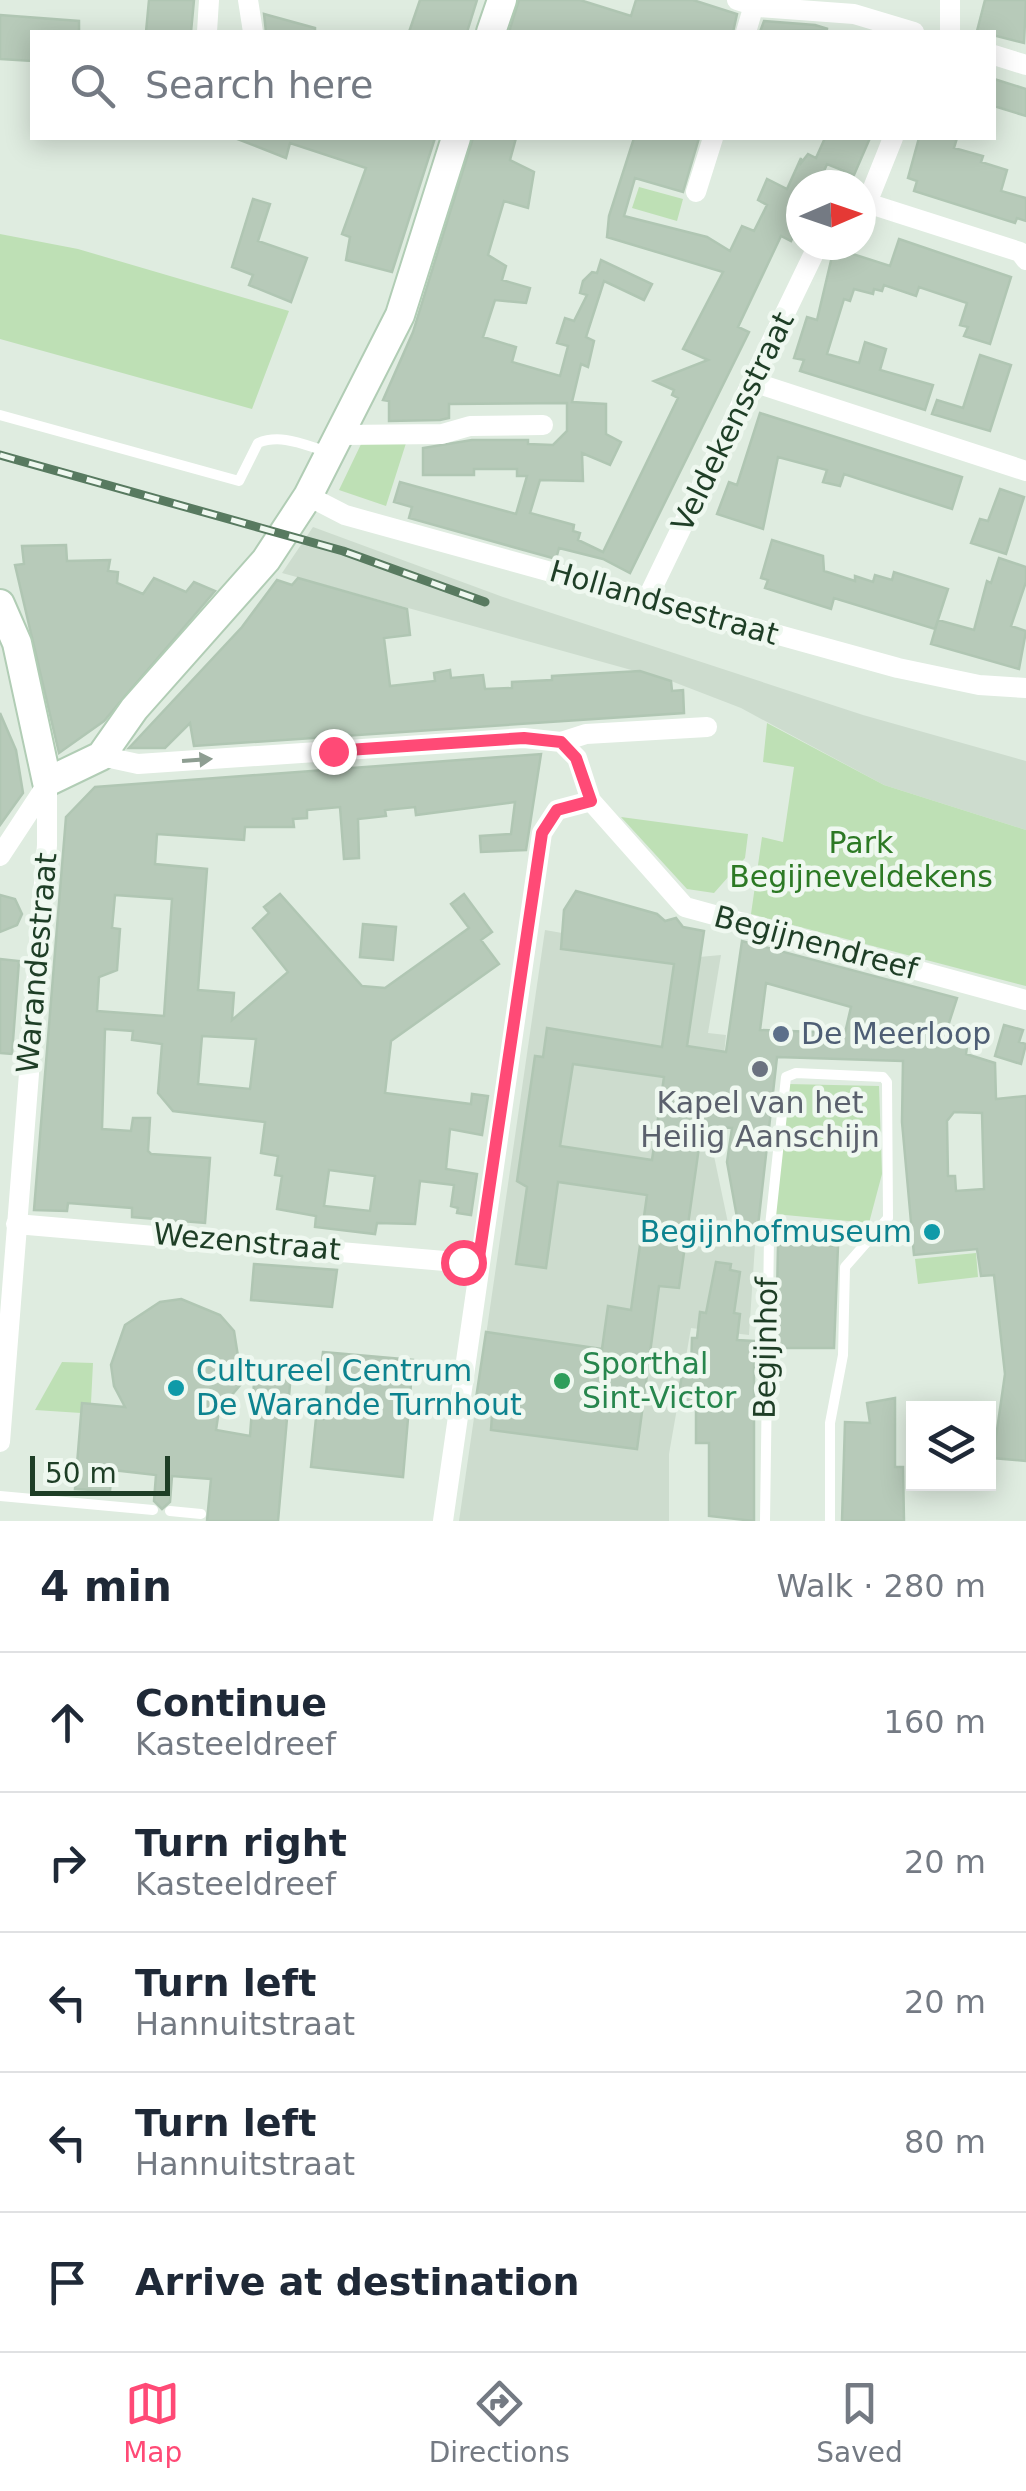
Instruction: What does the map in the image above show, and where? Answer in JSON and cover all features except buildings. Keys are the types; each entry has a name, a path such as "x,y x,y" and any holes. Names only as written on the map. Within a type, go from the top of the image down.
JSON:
{"street":[{"path":"207,30 209,0"},
{"path":"248,0 253,30"},
{"path":"950,0 950,30"},
{"path":"491,30 497,1"},
{"path":"746,30 746,3 854,14 907,30"},
{"path":"996,56 1026,65"},
{"path":"47,782 101,756 134,709 266,560 308,496 400,315 455,140"},
{"path":"696,192 712,140"},
{"path":"876,177 892,140"},
{"path":"876,208 1020,252 1026,260"},
{"name":"Veldekensstraat","path":"648,599 811,260"},
{"path":"753,382 1026,471"},
{"path":"337,444 442,434 470,426 542,425"},
{"name":"Hollandsestraat","path":"308,496 345,515 898,668 979,685 1026,688"},
{"path":"0,604 17,644 47,782 33,811 0,856"},
{"path":"101,756 138,764 524,738 561,742 586,734 707,726"},
{"path":"444,1521 542,833 557,810 591,801 576,758 561,742"},
{"name":"Warandestraat","path":"0,1442 46,845 47,782"},
{"name":"Begijnendreef","path":"591,801 685,907 1026,1000"},
{"name":"Wezenstraat","path":"16,1224 478,1264"}],"lane":[{"path":"0,414 239,481 258,443 284,440 337,444"},
{"name":"Begijnhof","path":"764,1521 768,1236 786,1078 796,1073 884,1077 887,1082 888,1218 845,1267 843,1355 830,1423 830,1521"},
{"path":"0,1496 153,1510"},
{"path":"170,1511 200,1514"}],"shaded area":[{"path":"313,527 503,597 863,715 1026,761 1026,830 884,785 741,708 671,681 282,573"},
{"path":"545,930 699,957 721,955 708,1033 726,1035 714,1156 732,1242 755,1245 749,1335 691,1328 669,1454 669,1521 459,1521"}],"green space":[{"path":"639,187 683,199 677,221 632,208"},
{"path":"0,234 78,249 289,311 252,409 0,339"},
{"path":"363,440 407,440 386,506 339,490"},
{"name":"Park Begijneveldekens","path":"767,723 884,785 1026,830 1026,986 751,914 762,837 783,842 794,767 763,762"},
{"path":"621,817 748,834 745,858 714,893 687,889"},
{"path":"788,1084 879,1086 882,1174 869,1223 775,1214"},
{"path":"976,1253 978,1277 918,1284 915,1259"},
{"path":"62,1362 93,1363 91,1403 82,1403 81,1413 35,1410"}],"railway":[{"path":"0,455 343,551 485,602"}],"place":[{"name":"De Meerloop","path":"781,1034"},
{"name":"Kapel van het Heilig Aanschijn","path":"760,1069"},
{"name":"Begijnhofmuseum","path":"932,1232"},
{"name":"Sporthal Sint-Victor","path":"562,1381"},
{"name":"Cultureel Centrum De Warande Turnhout","path":"176,1388"}],"route":[{"path":"333,751 524,738 561,742 576,758 591,801 579,801 557,810 542,833 478,1264 463,1262"}]}
